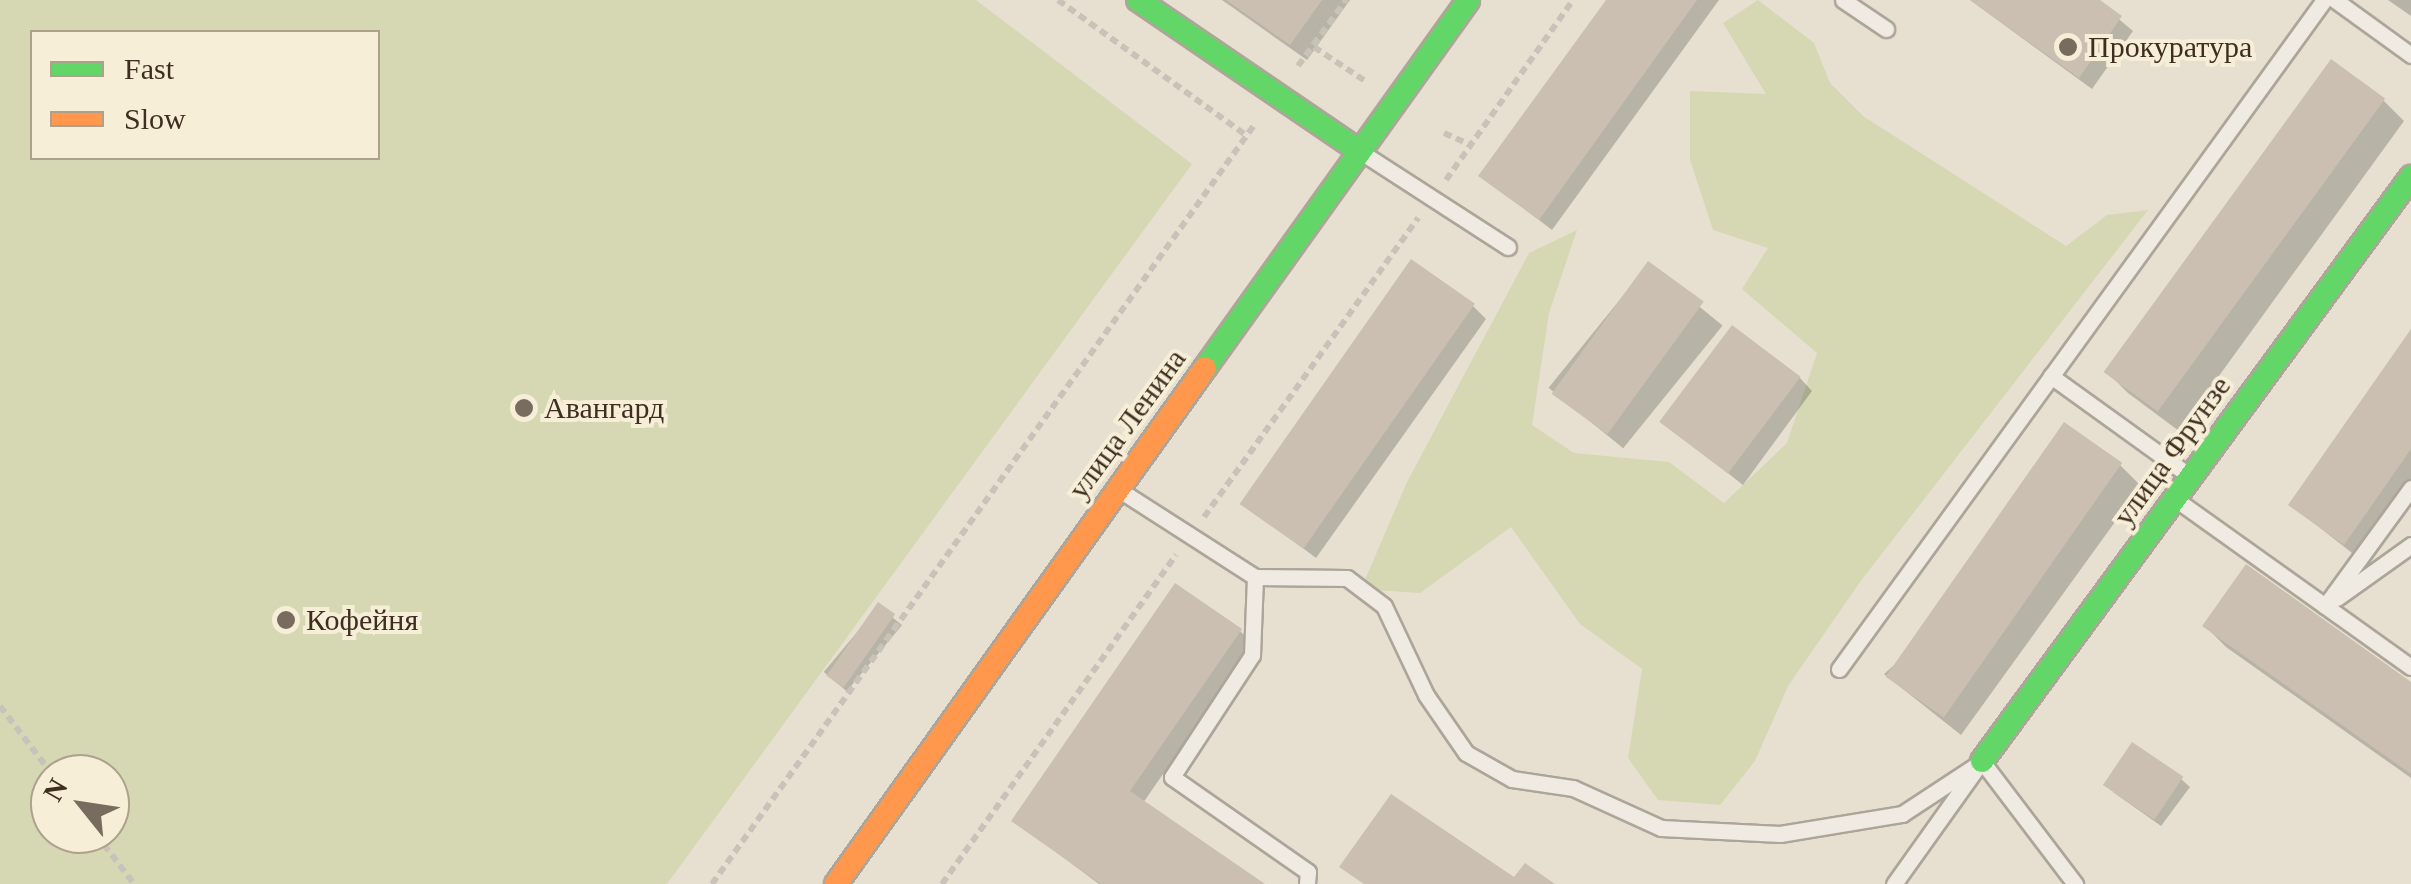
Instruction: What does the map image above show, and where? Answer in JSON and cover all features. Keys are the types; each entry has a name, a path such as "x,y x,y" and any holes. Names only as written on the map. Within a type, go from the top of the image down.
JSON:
{"main road":[{"path":"1138,0 1274,96 1359,150"},
{"name":"улица Ленина","path":"836,884 1468,0"},
{"name":"улица Фрунзе","path":"1982,761 2411,177"}],"lane":[{"path":"1843,0 1886,29"},
{"path":"1839,668 2324,0"},
{"path":"2335,0 2411,56"},
{"path":"1359,150 1508,247"},
{"path":"2052,376 2190,477"},
{"path":"2326,606 2411,488"},
{"path":"1118,489 1254,577 1347,578 1384,606 1426,695 1466,753 1512,779 1572,788 1661,828 1780,834 1902,814 1982,761"},
{"path":"2175,498 2411,668"},
{"path":"2326,606 2411,546"},
{"path":"1254,577 1252,656 1172,777 1308,872 1307,884"},
{"path":"1894,884 1982,761"},
{"path":"1982,761 2075,884"}],"path":[{"path":"1058,0 1246,136"},
{"path":"712,884 1346,0"},
{"path":"942,884 1573,0"},
{"path":"1314,47 1366,82"},
{"path":"1444,133 1471,145"},
{"path":"0,706 36,754"},
{"path":"111,854 134,884"}],"green space":[{"name":"Авангард","path":"0,0 976,0 1192,164 667,884 0,884"},
{"path":"1758,0 1814,43 1830,83 1863,116 2066,246 2107,215 2148,210 1860,582 1788,686 1755,761 1720,805 1658,800 1628,758 1642,669 1580,624 1511,527 1420,593 1361,589 1407,482 1529,253 1577,230 1549,313 1532,425 1574,453 1669,462 1724,503 1787,443 1817,353 1742,289 1768,248 1713,230 1690,160 1690,91 1766,94 1723,23"}],"building":[{"path":"1226,0 1322,0 1290,45"},
{"path":"1606,0 1697,0 1539,220 1478,176"},
{"name":"Прокуратура","path":"1970,0 2100,0 2122,16 2079,78"},
{"path":"2331,59 2385,98 2158,411 2104,372"},
{"path":"1411,259 1475,304 1303,549 1240,504"},
{"path":"1648,261 1704,302 1607,434 1552,394"},
{"path":"1732,325 1801,377 1728,473 1659,422"},
{"path":"2411,329 2411,449 2344,545 2288,505"},
{"path":"2064,422 2122,463 1944,717 1886,677"},
{"path":"2246,564 2411,682 2411,774 2202,626"},
{"path":"1175,583 1242,629 1130,791 1265,884 1101,884 1011,821"},
{"path":"878,602 895,614 844,688 826,676"},
{"path":"2132,742 2183,777 2154,820 2103,785"},
{"path":"1391,794 1514,877 1525,863 1555,884 1364,884 1339,867"}],"traffic: fast":[{"path":"1138,0 1359,151"},
{"path":"1205,368 1468,0"},
{"path":"1982,761 2411,177"}],"traffic: slow":[{"path":"836,884 1205,368"}],"place":[{"name":"Прокуратура","path":"2068,47"},
{"name":"Авангард","path":"524,408"},
{"name":"Кофейня","path":"286,620"}]}
